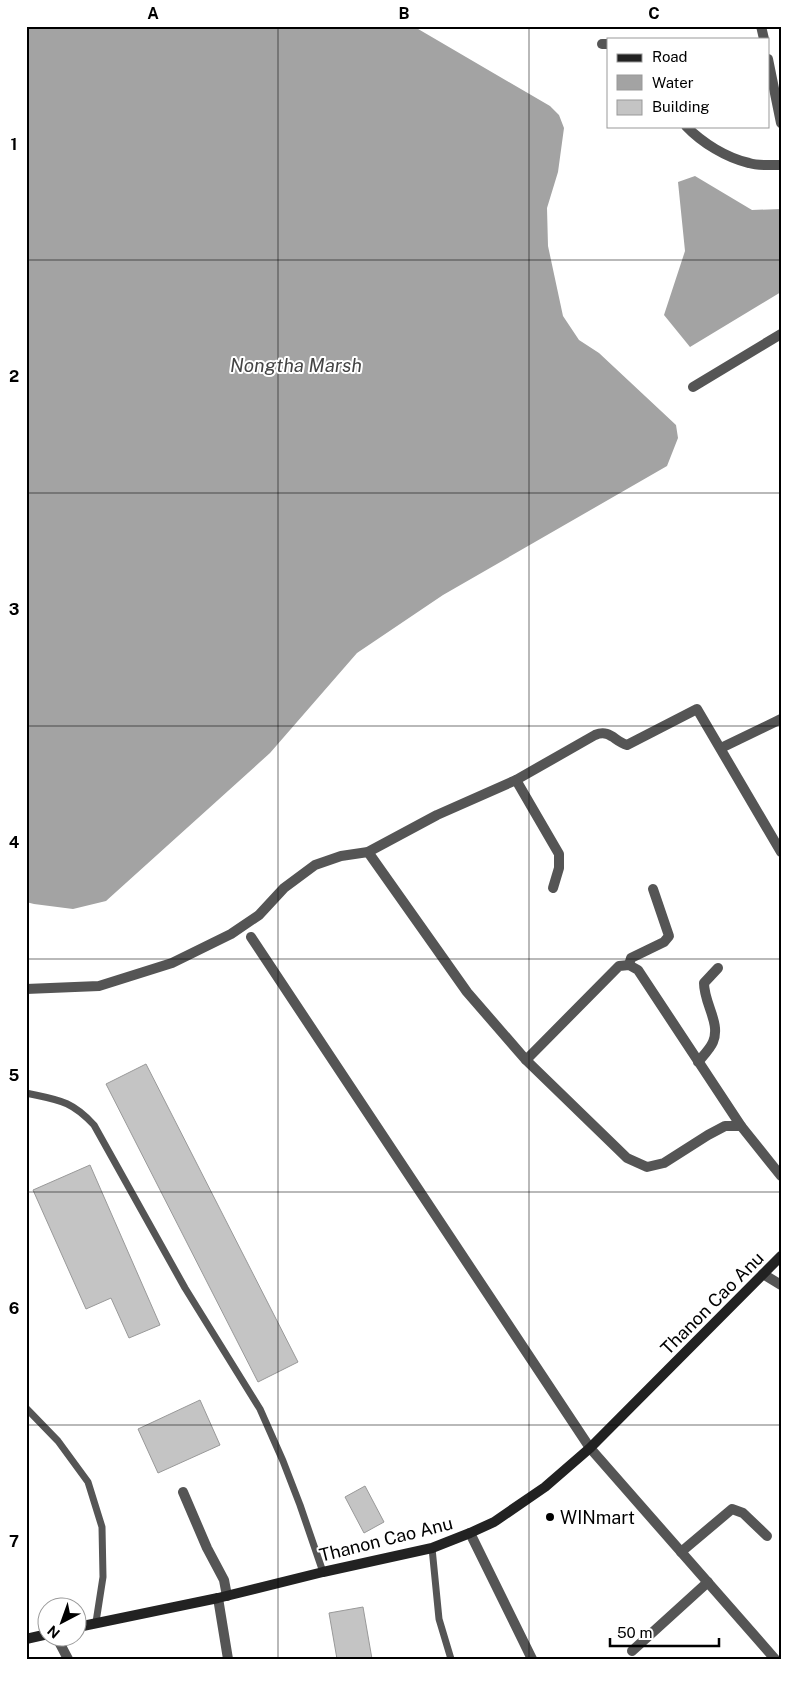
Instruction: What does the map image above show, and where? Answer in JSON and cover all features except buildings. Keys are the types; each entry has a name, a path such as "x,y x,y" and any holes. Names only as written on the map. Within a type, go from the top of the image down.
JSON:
{"street":[{"path":"773,65 781,123"},
{"path":"688,128 695,136 722,152 750,163 781,165"},
{"path":"693,387 781,334"},
{"path":"26,989 99,986 172,963 231,934 259,914 284,888 315,865 341,856 368,852 437,815 516,780 602,732 627,745 697,708 781,852"},
{"path":"721,748 781,719"},
{"path":"516,780 559,854 559,868 553,888"},
{"path":"368,852 467,992 526,1060 626,1158 646,1167 664,1162 708,1134 725,1126 741,1126"},
{"path":"629,965 631,958 664,942 669,936 653,889"},
{"path":"251,937 590,1448 775,1659"},
{"path":"526,1060 619,966 629,965 638,970 741,1126 781,1176"},
{"path":"698,1062 713,1042 716,1026 704,994 704,983 718,968"},
{"name":"Thanon Cao Anu","path":"88,1624 222,1597 432,1548 470,1534 494,1522 545,1487 590,1448 781,1256"},
{"path":"763,1274 781,1285"},
{"path":"183,1492 207,1548 224,1580 222,1597 228,1659"},
{"path":"681,1552 732,1509 743,1513 767,1536"},
{"path":"470,1534 532,1659"},
{"path":"632,1651 708,1582"}],"lane":[{"path":"26,1093 66,1102 81,1111 94,1125 186,1288 260,1409 290,1478 323,1572"},
{"path":"26,1408 58,1441 88,1482 102,1527 103,1576 96,1622"},
{"path":"432,1548 439,1619 451,1659"}],"water":[{"name":"Nongtha Marsh","path":"26,26 413,26 550,106 559,115 564,128 558,172 547,208 548,246 563,316 579,340 599,353 676,425 678,438 667,466 443,595 357,653 270,753 106,901 73,909 26,902"},
{"path":"695,176 752,210 781,209 781,292 690,347 664,315 685,251 678,182"}],"place":[{"name":"WINmart","path":"550,1517"}]}
